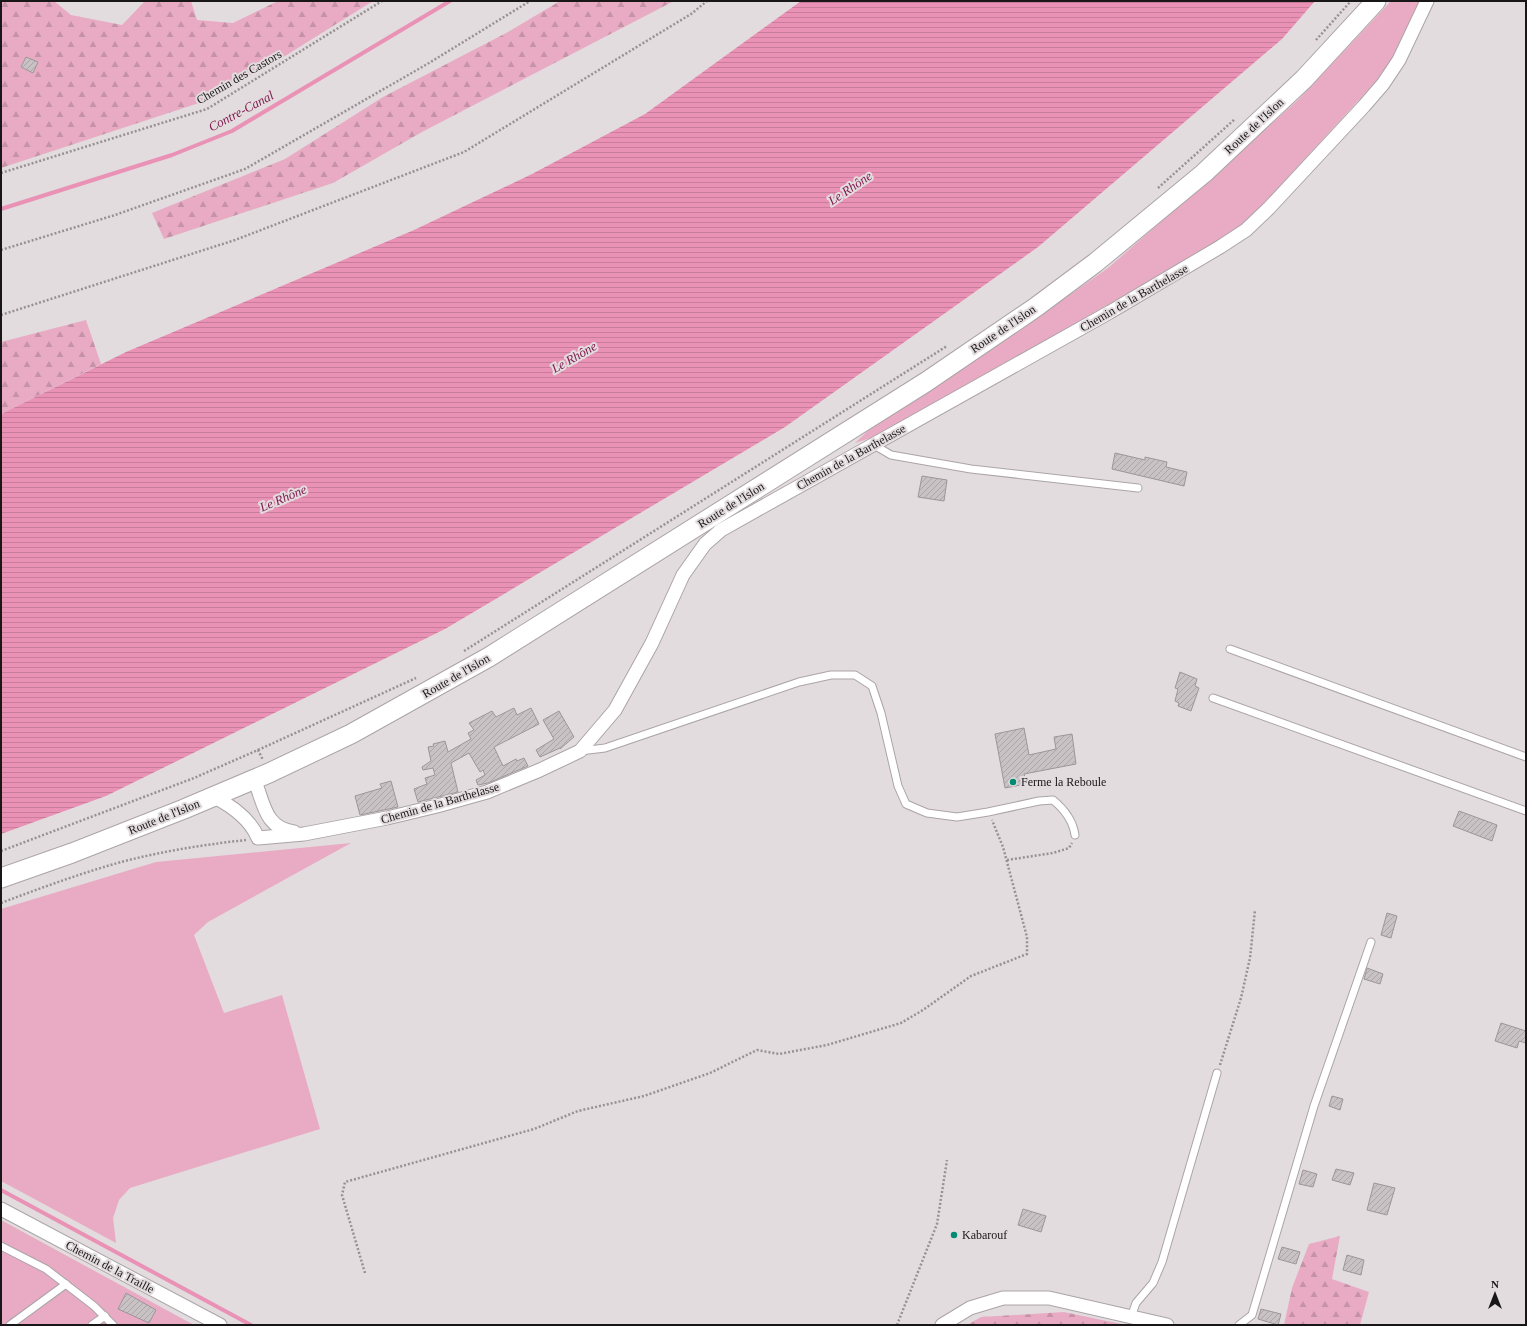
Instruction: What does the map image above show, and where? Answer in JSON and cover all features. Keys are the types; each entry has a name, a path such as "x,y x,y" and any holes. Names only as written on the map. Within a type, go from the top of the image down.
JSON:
{"street":[{"name":"Route de l'Islon","path":"1,878 72,853 214,796 351,734 489,657 926,382 1036,307 1095,263 1204,173 1304,79 1376,1"},
{"name":"Chemin de la Barthelasse","path":"258,838 304,834 387,818 487,792 540,770 580,751 615,710 652,643 683,576 705,544 721,530 1110,312 1246,230 1269,208 1383,84 1399,60 1426,1"},
{"path":"261,776 266,813 272,823 281,829 304,834"},
{"path":"214,796 236,809 252,827 258,838"},
{"name":"Chemin de la Traille","path":"1,1209 220,1325"},
{"path":"942,1325 970,1308 1003,1298 1049,1298 1167,1325"}],"lane":[{"path":"874,445 892,455 971,469 1138,488"},
{"path":"1230,649 1526,757"},
{"path":"580,751 606,748 800,682 831,675 855,675 872,686 881,713 898,786 906,804 927,813 957,817 1039,801 1053,800 1063,808 1074,828 1075,835"},
{"path":"1213,698 1526,811"},
{"path":"1239,1325 1252,1315 1314,1106 1371,942"},
{"path":"1131,1317 1136,1303 1154,1283 1162,1262 1217,1073"},
{"path":"1,1246 46,1269 105,1316 113,1325"},
{"path":"10,1325 66,1284"},
{"path":"92,1325 105,1316"}],"path":[{"name":"Chemin des Castors","path":"1,173 208,109 382,1"},
{"path":"1,250 116,215 245,169 429,63 530,1"},
{"path":"1,315 235,240 464,152 684,18 707,1"},
{"path":"1315,41 1351,1"},
{"path":"1155,191 1238,117"},
{"path":"462,652 716,493 951,343"},
{"path":"1,851 194,778 421,675"},
{"path":"258,750 261,776"},
{"path":"365,1273 342,1195 345,1182 534,1129 578,1111 644,1096 710,1073 757,1050 779,1054 827,1045 901,1023 923,1010 971,976 1027,954 1027,937 1007,860 988,812"},
{"path":"1007,860 1053,853 1069,848 1075,835"},
{"path":"1,902 113,864 209,844 258,838"},
{"path":"1217,1073 1242,991 1250,958 1256,910"},
{"path":"897,1325 937,1224 946,1160"}],"green space":[{"path":"1,1 54,1 71,15 122,25 145,1 191,1 197,20 233,23 278,1 373,1 285,56 202,102 1,168"},
{"path":"560,1 674,1 422,132 333,183 164,239 152,213 285,159 383,97 508,32"},
{"path":"1391,1 1419,1 1392,64 1240,229 880,435 855,443 872,427 1028,324 1108,268 1299,99"},
{"path":"86,320 101,364 1,414 1,342"},
{"path":"351,843 208,922 194,935 224,1013 282,995 320,1129 130,1188 119,1200 113,1218 116,1243 1,1181 1,909 156,862"},
{"path":"1,1220 194,1325 1,1325"},
{"path":"1340,1236 1332,1279 1369,1292 1360,1325 1284,1325 1292,1288 1309,1244"},
{"path":"1064,1312 1126,1325 967,1325 981,1317"}],"water":[{"name":"Le Rhône","path":"801,1 1315,1 1282,39 1038,247 785,427 445,629 106,796 1,834 1,414 126,352 414,230 532,174 645,114"}],"building":[{"path":"26,57 38,62 33,73 21,67"},
{"path":"1115,453 1145,460 1145,457 1167,462 1166,467 1187,472 1184,486 1112,469"},
{"path":"922,476 947,480 944,501 918,497"},
{"path":"1180,672 1197,679 1195,686 1199,688 1191,711 1178,706 1179,703 1175,701 1178,689 1175,688"},
{"path":"514,708 517,715 531,708 539,724 494,747 503,766 516,759 517,761 524,758 528,766 488,783 478,785 476,780 485,775 483,770 480,772 469,753 451,763 458,792 418,802 414,789 427,784 425,778 435,775 433,768 423,770 422,767 431,761 428,747 445,741 448,752 471,739 468,733 474,730 469,723 492,711 496,717"},
{"path":"559,711 574,737 560,749 540,757 536,750 554,739 543,720"},
{"path":"1024,728 1029,755 1056,749 1054,737 1072,734 1076,764 1024,774 1026,780 1020,781 1021,785 1005,788 995,734"},
{"path":"391,781 398,807 360,815 355,796 382,788 380,784"},
{"path":"1459,811 1497,825 1492,841 1453,826"},
{"path":"1387,913 1397,916 1391,938 1381,935"},
{"path":"1367,968 1383,974 1380,984 1364,979"},
{"path":"1501,1023 1526,1031 1526,1043 1519,1041 1517,1048 1495,1041"},
{"path":"1332,1096 1343,1099 1340,1110 1329,1106"},
{"path":"1336,1169 1354,1173 1350,1185 1332,1180"},
{"path":"1303,1170 1317,1174 1313,1187 1299,1184"},
{"path":"1374,1183 1395,1188 1387,1215 1367,1210"},
{"path":"1023,1209 1046,1216 1041,1232 1018,1225"},
{"path":"1282,1247 1300,1252 1296,1264 1278,1259"},
{"path":"1347,1255 1364,1260 1361,1275 1343,1270"},
{"path":"126,1293 156,1310 149,1323 118,1309"},
{"path":"1261,1309 1281,1314 1278,1325 1258,1319"}],"waterway":[{"name":"Contre-Canal","path":"1,209 172,155 232,131 450,1"},
{"path":"1,1190 251,1325"}],"place":[{"name":"Ferme la Reboule","path":"1013,782"},
{"name":"Kabarouf","path":"954,1235"}]}
